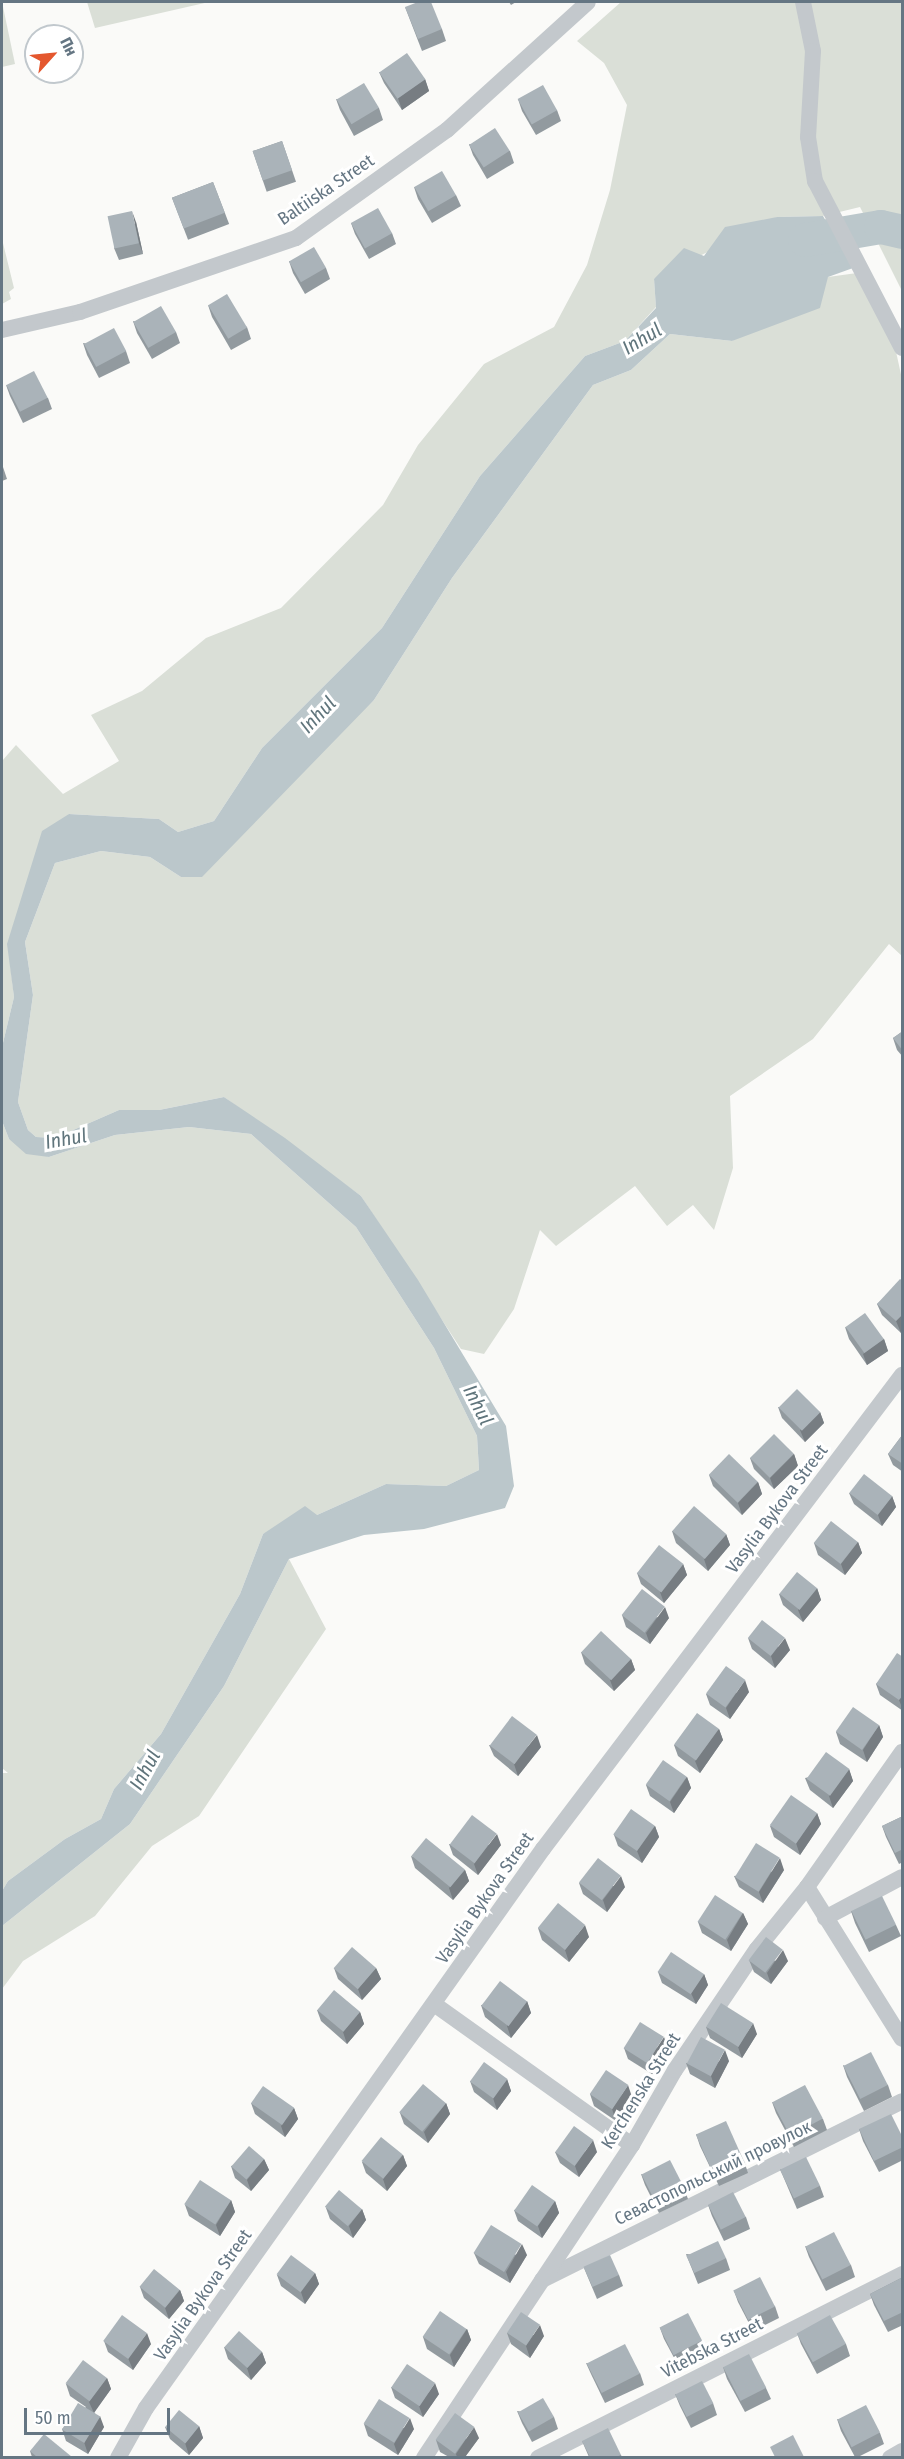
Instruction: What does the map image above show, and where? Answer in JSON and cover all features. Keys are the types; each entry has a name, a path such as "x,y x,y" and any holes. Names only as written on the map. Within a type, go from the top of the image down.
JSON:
{"street":[{"name":"Baltiiska Street","path":"2,330 80,312 296,238 447,130 588,2"},
{"path":"803,2 813,51 808,137 814,181 903,348"},
{"name":"Vasylia Bykova Street","path":"118,2457 146,2408 543,1849 903,1375"},
{"name":"Kerchenska Street","path":"424,2457 632,2145 687,2051 757,1949 807,1887 903,1752"},
{"path":"825,1918 903,1877"},
{"path":"807,1887 903,2039"},
{"path":"434,2004 632,2145"},
{"name":"Севастопольський провулок","path":"541,2280 903,2101"},
{"name":"Vitebska Street","path":"538,2457 903,2274"},
{"path":"890,2457 903,2451"}],"shaded area":[{"path":"2,2 15,64 2,67"},
{"path":"87,2 209,2 95,28"},
{"path":"621,2 902,2 902,291 860,207 823,216 777,217 654,279 656,307 625,341 585,356 480,476 382,628 262,748 214,821 178,832 159,819 69,814 8,944 14,997 2,1047 2,761 16,745 63,794 119,761 91,715 142,691 206,638 281,608 383,505 418,445 484,364 554,327 587,265 610,190 627,105 604,63 577,41"},
{"path":"2,239 14,288 9,292 11,299 2,304"},
{"path":"857,273 895,347 902,379 902,956 889,944 813,1039 730,1096 733,1168 714,1230 693,1205 667,1226 635,1186 556,1246 540,1230 514,1309 484,1354 461,1349 361,1196 224,1097 159,1110 119,1110 55,1138 36,1137 28,1130 18,1102 33,995 25,942 55,863 101,851 150,857 181,877 374,700 452,578 593,385 631,370 670,334 732,341 828,277"},
{"path":"2,1121 9,1139 49,1157 115,1135 189,1127 251,1134 356,1227 434,1348 477,1436 479,1470 446,1486 386,1484 317,1515 263,1534 240,1594 161,1734 114,1789 101,1819 65,1839 8,1881 2,1891 2,1773 8,1773 2,1768"},
{"path":"289,1559 326,1629 199,1816 152,1846 95,1916 23,1961 2,1989 2,1926 130,1824 224,1686"}],"water":[{"path":"823,216 853,268 828,277 820,308 732,341 670,334 631,370 593,385 452,578 374,700 202,877 181,877 150,857 101,851 55,863 25,942 33,995 18,1102 28,1130 36,1137 55,1138 119,1110 159,1110 224,1097 285,1138 361,1196 418,1280 506,1426 514,1486 505,1508 424,1529 364,1535 289,1559 224,1686 130,1824 2,1926 2,1891 8,1881 65,1839 101,1819 114,1789 161,1734 240,1594 263,1534 305,1506 317,1515 386,1484 446,1486 479,1470 477,1436 434,1348 356,1227 251,1134 189,1127 115,1135 49,1157 26,1154 9,1139 2,1121 2,1047 14,997 7,944 42,831 69,814 159,819 178,832 214,821 262,748 382,628 480,476 585,356 625,341 656,308 654,279 684,248 704,256 725,227 777,217"}],"building":[{"path":"418,2 431,2 442,29 418,39 405,7"},
{"path":"407,53 425,79 398,99 379,73"},
{"path":"364,83 379,108 352,124 337,99"},
{"path":"543,85 557,110 532,124 518,99"},
{"path":"495,128 510,151 484,168 469,145"},
{"path":"282,141 292,170 263,180 253,151"},
{"path":"442,171 456,195 428,211 414,187"},
{"path":"213,182 225,213 184,229 172,198"},
{"path":"378,208 392,233 365,248 351,223"},
{"path":"132,211 139,243 114,248 108,216"},
{"path":"314,247 326,268 301,282 289,262"},
{"path":"227,294 247,327 228,339 208,305"},
{"path":"161,306 176,332 148,348 133,322"},
{"path":"114,328 126,351 96,367 84,344"},
{"path":"34,371 48,398 20,412 6,385"},
{"path":"903,1031 903,1051 893,1038"},
{"path":"900,1279 903,1281 903,1314 896,1321 877,1304"},
{"path":"865,1313 884,1339 864,1353 846,1327"},
{"path":"797,1389 820,1412 802,1431 779,1407"},
{"path":"774,1434 794,1454 770,1478 750,1458"},
{"path":"903,1434 903,1464 888,1454"},
{"path":"729,1454 758,1482 738,1503 709,1475"},
{"path":"864,1474 892,1496 878,1515 849,1493"},
{"path":"694,1506 726,1534 705,1559 672,1531"},
{"path":"831,1521 858,1542 841,1564 814,1543"},
{"path":"659,1545 683,1564 661,1592 637,1573"},
{"path":"797,1572 817,1588 800,1610 779,1594"},
{"path":"642,1589 665,1607 645,1633 622,1615"},
{"path":"762,1620 785,1638 771,1656 748,1638"},
{"path":"601,1631 631,1659 611,1680 581,1652"},
{"path":"897,1653 903,1657 903,1695 899,1700 876,1684"},
{"path":"726,1666 745,1680 725,1708 706,1694"},
{"path":"853,1707 879,1725 862,1750 836,1732"},
{"path":"697,1713 719,1729 696,1760 674,1745"},
{"path":"512,1716 537,1735 514,1764 490,1746"},
{"path":"826,1752 849,1769 830,1796 807,1779"},
{"path":"663,1760 687,1777 670,1801 646,1785"},
{"path":"791,1795 817,1813 796,1844 770,1825"},
{"path":"631,1809 655,1826 637,1851 613,1834"},
{"path":"472,1815 497,1834 474,1863 450,1845"},
{"path":"903,1816 903,1849 895,1853 882,1826"},
{"path":"426,1838 465,1869 450,1887 412,1856"},
{"path":"756,1843 780,1858 759,1892 735,1877"},
{"path":"598,1858 621,1876 602,1900 579,1882"},
{"path":"715,1895 743,1913 725,1940 698,1922"},
{"path":"882,1896 896,1925 865,1940 851,1911"},
{"path":"558,1903 585,1925 565,1950 538,1928"},
{"path":"766,1937 783,1950 765,1973 749,1960"},
{"path":"352,1947 376,1968 358,1989 334,1968"},
{"path":"671,1952 704,1974 691,1994 658,1972"},
{"path":"500,1981 527,2001 508,2026 481,2006"},
{"path":"334,1990 360,2012 343,2032 317,2010"},
{"path":"721,2003 753,2023 738,2047 706,2027"},
{"path":"640,2022 664,2037 647,2063 624,2048"},
{"path":"701,2037 725,2050 711,2076 687,2063"},
{"path":"871,2052 888,2085 860,2099 843,2066"},
{"path":"484,2062 507,2079 493,2098 470,2081"},
{"path":"606,2070 628,2085 612,2109 590,2094"},
{"path":"423,2084 446,2103 422,2132 399,2112"},
{"path":"805,2085 823,2119 790,2136 772,2102"},
{"path":"263,2086 294,2108 282,2125 251,2103"},
{"path":"891,2114 903,2138 903,2147 874,2161 859,2129"},
{"path":"726,2121 744,2161 714,2175 696,2134"},
{"path":"574,2126 593,2140 575,2166 555,2152"},
{"path":"381,2137 403,2155 383,2179 361,2161"},
{"path":"249,2146 264,2159 246,2179 231,2166"},
{"path":"806,2157 820,2186 794,2198 780,2170"},
{"path":"670,2160 684,2188 656,2202 641,2175"},
{"path":"200,2180 231,2200 215,2224 184,2204"},
{"path":"532,2185 555,2201 537,2226 514,2210"},
{"path":"339,2190 362,2209 348,2226 325,2207"},
{"path":"733,2192 746,2217 721,2230 708,2205"},
{"path":"491,2225 522,2244 504,2272 474,2253"},
{"path":"834,2232 851,2265 822,2279 805,2247"},
{"path":"718,2241 726,2258 694,2273 686,2256"},
{"path":"291,2255 315,2273 301,2292 277,2274"},
{"path":"610,2255 619,2275 592,2287 584,2267"},
{"path":"154,2269 180,2290 165,2308 140,2287"},
{"path":"760,2277 775,2306 748,2320 733,2291"},
{"path":"903,2277 903,2312 884,2321 870,2294"},
{"path":"440,2311 467,2329 449,2355 423,2337"},
{"path":"521,2312 540,2325 526,2346 507,2333"},
{"path":"688,2313 702,2341 674,2355 659,2328"},
{"path":"122,2315 147,2333 128,2359 103,2341"},
{"path":"830,2315 846,2344 813,2362 797,2333"},
{"path":"239,2331 262,2352 247,2368 224,2347"},
{"path":"625,2344 640,2373 602,2393 587,2364"},
{"path":"749,2354 766,2388 740,2401 723,2367"},
{"path":"83,2360 107,2378 90,2401 66,2383"},
{"path":"407,2364 435,2383 420,2406 391,2387"},
{"path":"702,2381 713,2403 687,2417 675,2395"},
{"path":"543,2398 554,2417 529,2432 518,2412"},
{"path":"379,2399 410,2418 394,2443 364,2424"},
{"path":"78,2403 100,2416 84,2443 62,2430"},
{"path":"866,2405 880,2433 852,2447 837,2420"},
{"path":"179,2410 199,2426 185,2443 165,2427"},
{"path":"455,2413 474,2427 455,2454 436,2440"},
{"path":"608,2428 621,2455 590,2457 582,2441"},
{"path":"44,2434 72,2457 37,2457 30,2451"},
{"path":"793,2435 804,2457 775,2457 770,2447"}],"waterway":[{"name":"Inhul","path":"805,240 881,227 902,232"}]}
